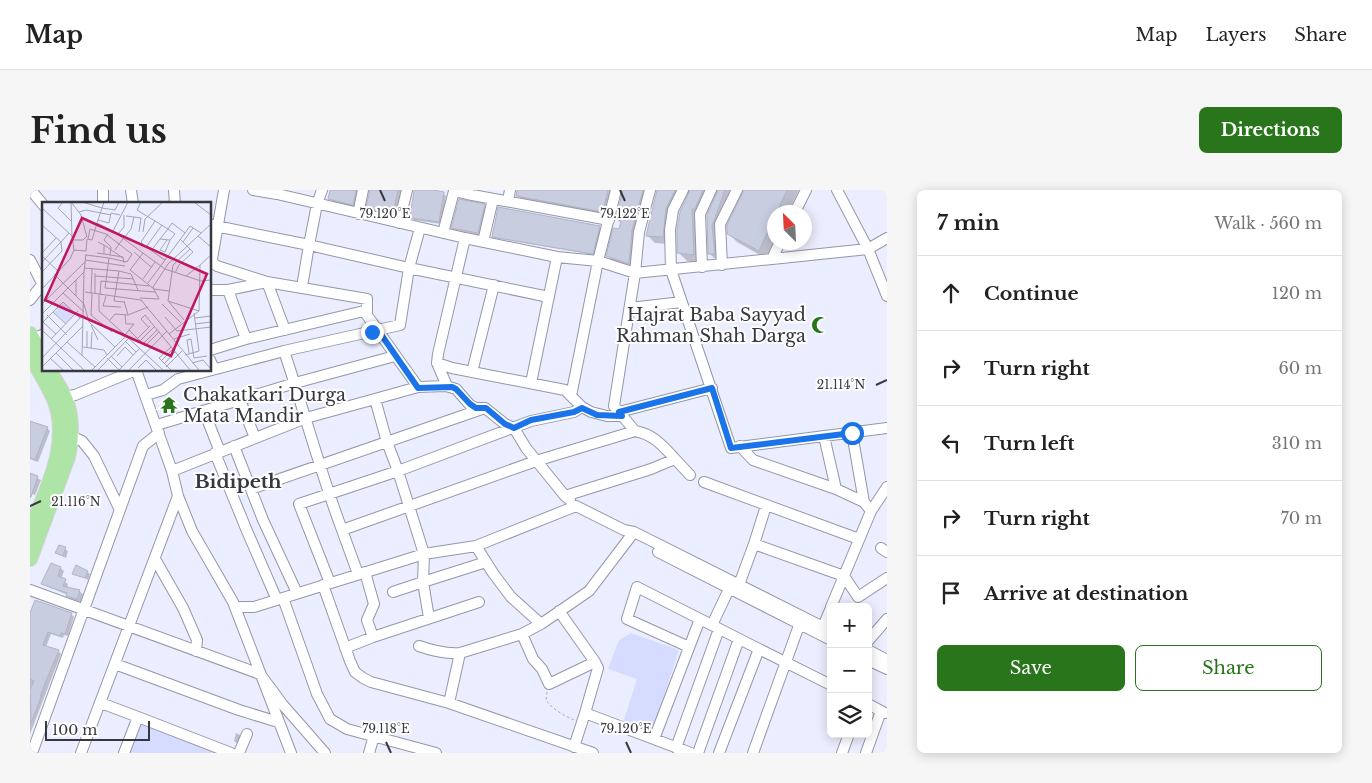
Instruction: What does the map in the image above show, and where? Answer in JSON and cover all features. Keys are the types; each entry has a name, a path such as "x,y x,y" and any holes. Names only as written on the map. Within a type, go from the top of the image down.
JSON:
{"main road":[{"path":"36,336 42,353"},
{"path":"30,355 60,398 71,418 68,456 30,559"},
{"path":"30,531 58,457 60,398 49,371"}],"street":[{"path":"31,190 42,204"},
{"path":"224,190 213,225 213,263 217,266 267,282 367,299 366,314"},
{"path":"253,190 278,192 317,204 483,242 557,257 598,261 635,273 868,250 887,238"},
{"path":"302,288 317,204 322,190"},
{"path":"358,214 363,190"},
{"path":"399,223 406,190"},
{"path":"443,233 453,190 609,220"},
{"path":"508,201 510,190"},
{"path":"571,396 598,261 616,190"},
{"path":"635,431 614,406 630,308 639,232 650,190"},
{"path":"683,190 673,210 670,230 671,270 731,448 887,428"},
{"path":"702,267 700,214 711,190"},
{"path":"722,264 720,224 737,190"},
{"path":"798,205 806,190"},
{"path":"837,190 868,250 887,296"},
{"path":"483,242 493,198"},
{"path":"213,225 549,297"},
{"path":"212,364 400,325 409,268 420,228"},
{"path":"447,386 437,363 438,354 465,238"},
{"path":"772,259 776,250"},
{"path":"531,383 557,257"},
{"path":"30,260 42,281"},
{"path":"211,290 228,290 267,282"},
{"path":"267,282 285,330"},
{"path":"30,300 42,284"},
{"path":"472,372 494,285"},
{"path":"228,290 246,339"},
{"path":"630,308 682,302"},
{"path":"211,350 246,339 364,310 418,388"},
{"path":"284,350 328,494 374,604 367,620 373,637"},
{"path":"32,753 143,446 158,429 204,411 295,383 396,356"},
{"path":"437,363 472,372 565,390 582,408 597,415 621,414 712,388"},
{"path":"60,398 75,395 134,371"},
{"path":"136,371 172,470 178,496 192,531 235,607 289,752"},
{"path":"146,395 163,390 176,375 189,371"},
{"path":"172,470 306,418 418,388 447,386 456,389 476,408 486,408 505,424 514,428 536,461 565,496 576,506 735,589 824,631"},
{"path":"375,399 387,442 424,554 423,582 429,618"},
{"path":"240,400 255,438"},
{"path":"251,488 486,408"},
{"path":"582,408 574,412 531,420 398,471 299,504 327,584 345,648 356,672 363,678 384,686 449,703 579,750 593,753"},
{"path":"204,411 217,453 247,531 280,599 317,694 330,719 347,729 436,753"},
{"path":"342,530 536,461 635,431 643,432 656,439 690,476"},
{"path":"852,433 864,502"},
{"path":"71,436 82,441 94,456 120,510"},
{"path":"824,436 836,489"},
{"path":"234,446 263,520 296,594"},
{"path":"740,446 753,460 836,489 864,502 871,511"},
{"path":"565,496 651,469 675,459"},
{"path":"704,482 859,539"},
{"path":"833,603 871,511 887,487"},
{"path":"81,753 178,496"},
{"path":"235,607 254,607 424,554 476,546 576,506"},
{"path":"676,748 716,627 754,544 766,506"},
{"path":"419,646 434,652 460,653 522,634 541,624 589,591 629,533"},
{"path":"754,544 844,576 858,598 887,578"},
{"path":"476,546 511,597 541,624"},
{"path":"155,559 183,608 197,640 196,651"},
{"path":"393,592 486,562"},
{"path":"689,647 627,619 637,587 827,683"},
{"path":"30,590 260,674 283,705 325,753"},
{"path":"345,648 479,602"},
{"path":"559,611 598,668 583,718 579,750"},
{"path":"654,740 700,618"},
{"path":"872,636 887,619"},
{"path":"752,753 801,620"},
{"path":"522,634 533,659 542,670 549,684 595,662"},
{"path":"698,753 739,639"},
{"path":"719,753 759,649"},
{"path":"872,652 887,660"},
{"path":"449,703 460,653"},
{"path":"872,662 887,669"},
{"path":"115,664 239,710 278,722"},
{"path":"100,703 231,753"},
{"path":"866,753 884,712 872,706"},
{"path":"124,753 138,717"},
{"path":"583,718 691,753"},
{"path":"239,753 246,734"},
{"path":"370,753 374,736"},
{"path":"842,753 848,738"}],"path":[{"path":"549,684 546,700 548,704 564,716 583,718"}],"shaded area":[{"path":"631,633 679,650 652,732 623,723 637,679 608,669 619,640"},
{"path":"140,722 223,753 129,753"}],"building":[{"path":"330,190 356,190 353,205 328,199"},
{"path":"370,190 398,190 393,214 366,207"},
{"path":"414,190 444,192 439,222 410,218"},
{"path":"517,190 608,190 603,212 516,196"},
{"path":"623,190 643,190 632,230 629,264 606,256 613,228 619,229 621,221 616,219"},
{"path":"657,190 675,190 666,209 663,237 646,236"},
{"path":"690,190 703,190 695,209 692,209 694,255 677,253 677,230 680,212"},
{"path":"718,190 725,190 712,226 715,254 708,254 707,215"},
{"path":"744,190 787,190 780,205 767,205 767,233 759,251 727,234 727,225"},
{"path":"459,199 485,204 478,233 451,228"},
{"path":"498,207 600,226 593,254 492,237"},
{"path":"30,421 48,427 35,460 30,458"},
{"path":"30,473 38,476 31,497 30,497"},
{"path":"59,545 66,547 63,556 55,553"},
{"path":"51,563 61,567 58,576 66,579 63,586 80,590 77,599 66,596 67,593 41,584"},
{"path":"76,565 88,571 85,578 72,574"},
{"path":"35,600 72,613 65,634 61,633 60,636 48,632 43,645 59,650 31,723 30,690 34,681 30,679 30,613"}],"place":[{"name":"Hajrat Baba Sayyad Rahman Shah Darga","path":"820,325"},
{"name":"Chakatkari Durga Mata Mandir","path":"169,405"}],"district":[{"name":"Bidipeth","path":"238,481"}],"route":[{"path":"372,332 378,330 418,388 452,387 456,389 466,402 476,408 486,408 491,415 514,428 531,420 574,412 582,408 597,415 622,416 619,412 712,388 731,448 852,433"}]}
